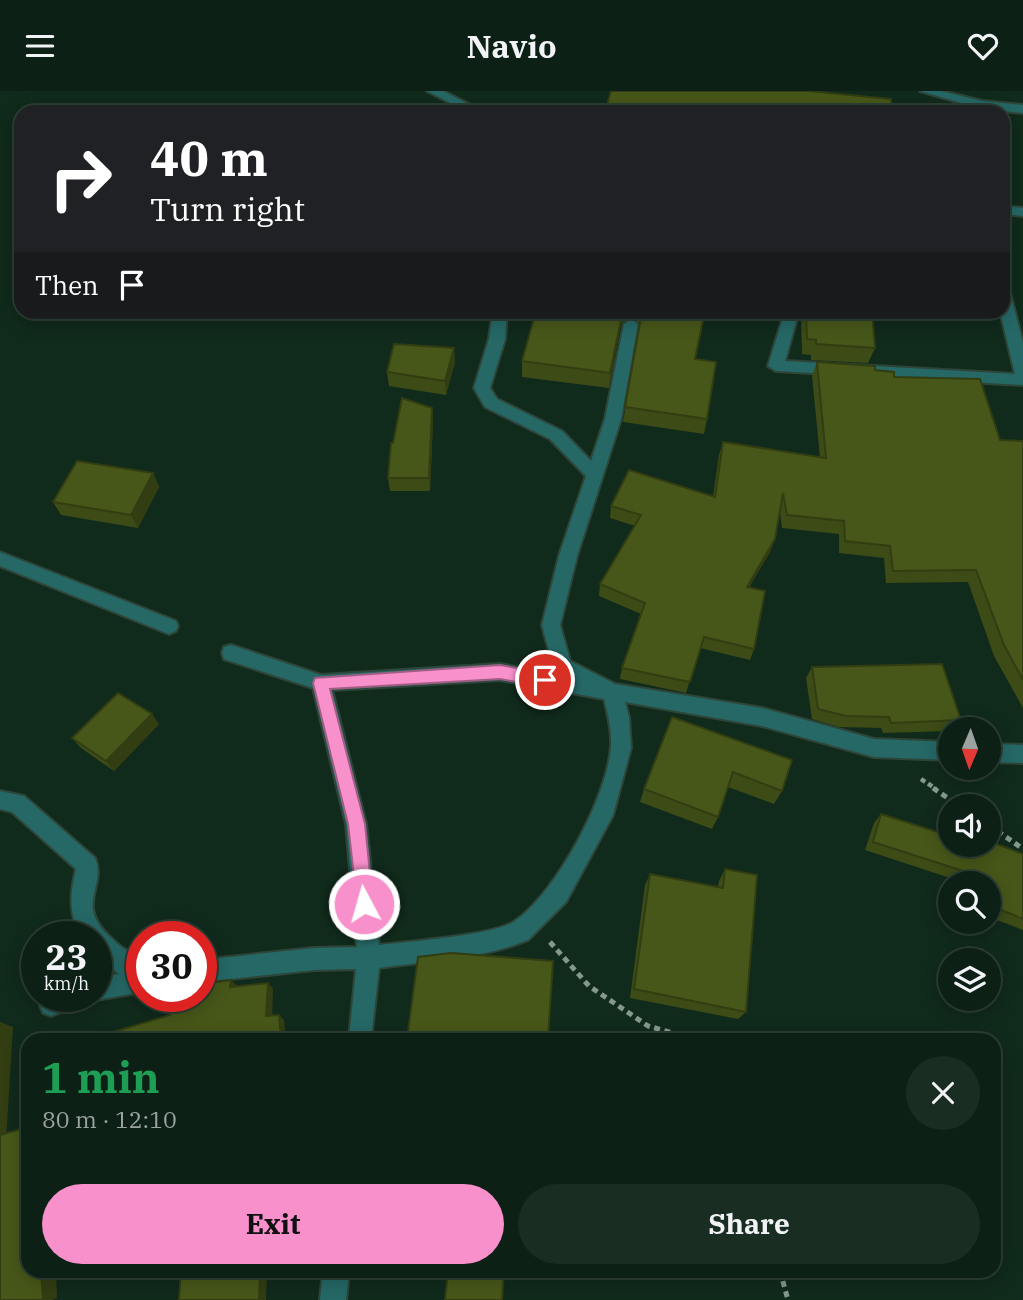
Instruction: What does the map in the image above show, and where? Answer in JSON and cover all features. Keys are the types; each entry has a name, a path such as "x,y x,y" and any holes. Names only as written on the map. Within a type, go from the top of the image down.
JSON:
{"street":[{"path":"433,91 463,105"},
{"path":"926,91 982,105"},
{"path":"499,319 497,339 482,388 491,403 556,435 595,475"},
{"path":"790,319 776,366 1023,380"},
{"path":"1009,319 1023,374"},
{"path":"217,969 314,959 369,958 473,944 520,932 558,895 603,815 621,748 619,717 612,692 562,666 551,625 568,556 613,418 631,324"},
{"path":"0,559 169,626"},
{"path":"231,653 321,683 500,672 762,717 874,747 938,750"},
{"path":"321,683 356,824 369,958 361,1033"},
{"path":"1001,753 1023,754"},
{"path":"0,800 17,803 87,865 81,897 84,921"},
{"path":"112,954 121,963 126,964"},
{"path":"333,1300 335,1278"}],"path":[{"path":"1001,833 1023,849"},
{"path":"532,921 589,986 648,1026 673,1033"},
{"path":"782,1278 788,1300"}],"building":[{"path":"611,91 808,91 891,99 891,105 607,105"},
{"path":"534,319 621,319 610,373 522,361"},
{"path":"641,319 703,319 695,359 716,362 707,419 625,407"},
{"path":"806,319 873,319 875,348 816,344 816,340 807,339"},
{"path":"394,344 454,348 445,381 387,372"},
{"path":"817,362 875,366 875,370 894,372 894,377 980,379 1000,440 1023,441 1023,680 1004,645 976,570 893,571 890,546 845,541 844,521 787,515 783,493 775,539 747,587 765,591 754,649 704,637 690,682 622,668 645,603 600,584 641,515 611,506 629,470 715,497 723,442 826,458"},
{"path":"402,398 432,408 429,478 388,478 391,443"},
{"path":"77,461 153,473 131,515 53,502"},
{"path":"942,664 960,717 891,723 889,717 846,716 818,709 812,667"},
{"path":"118,693 152,714 106,761 72,738"},
{"path":"672,717 792,760 782,791 733,772 718,817 644,789"},
{"path":"881,814 938,832 938,857 1001,857 1001,846 1023,854 1023,919 1001,910 1001,871 963,871 873,842"},
{"path":"725,869 757,875 746,1012 634,989 650,874 723,888"},
{"path":"451,953 553,961 548,1033 408,1033 418,957"},
{"path":"231,980 230,987 268,983 266,1016 279,1015 280,1033 110,1033 170,1015 170,1012 217,1012 217,982"},
{"path":"21,1129 21,1278 41,1278 43,1300 0,1300 0,1135"},
{"path":"181,1278 260,1278 259,1300 179,1300"},
{"path":"447,1278 504,1278 502,1300 445,1300"}],"route":[{"path":"364,904 356,824 321,683 500,672 545,680"}]}
